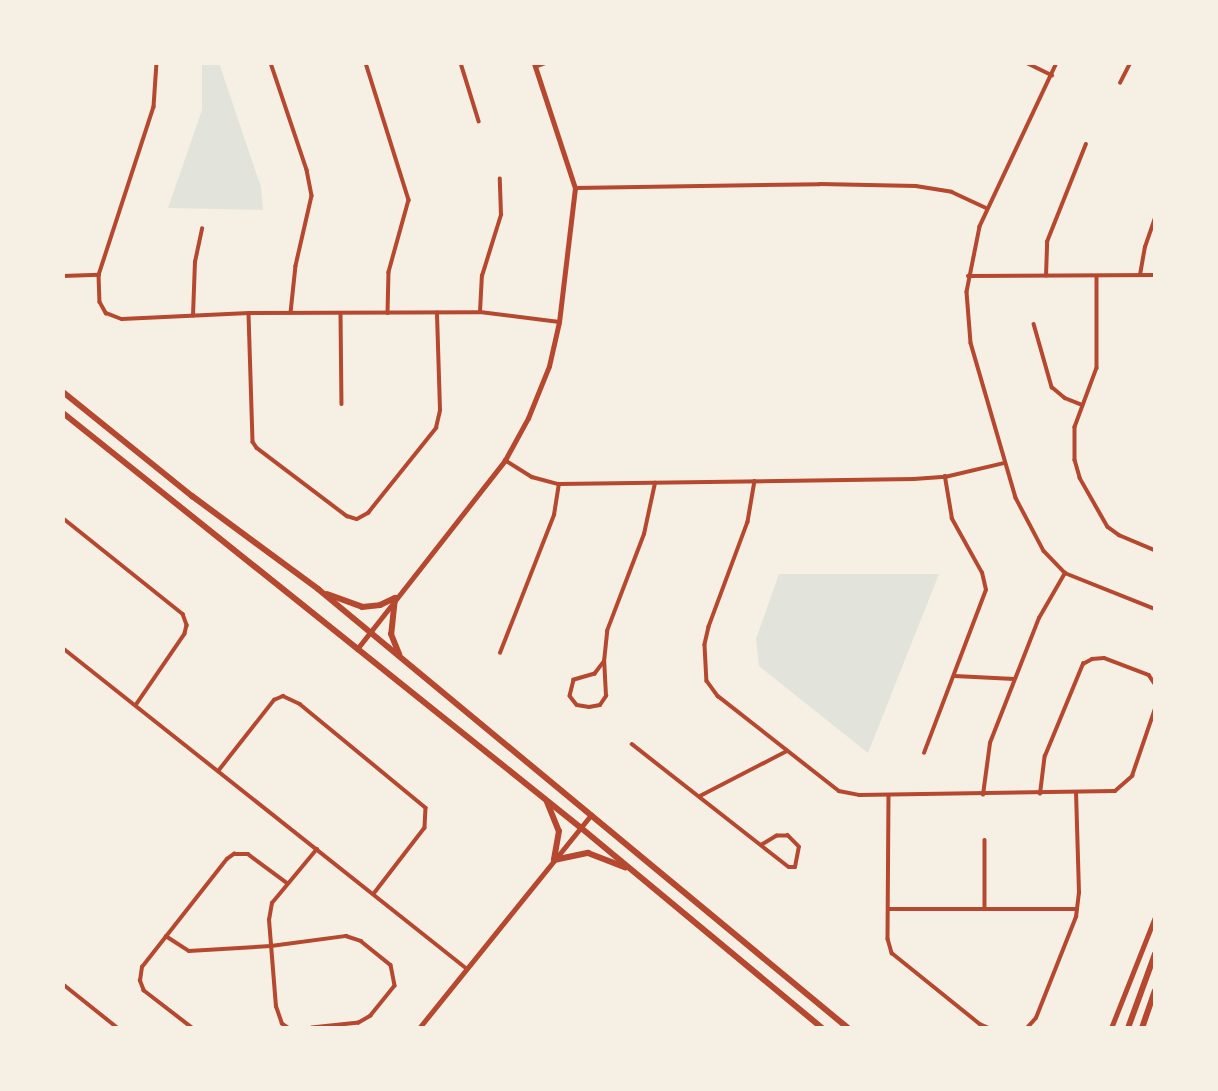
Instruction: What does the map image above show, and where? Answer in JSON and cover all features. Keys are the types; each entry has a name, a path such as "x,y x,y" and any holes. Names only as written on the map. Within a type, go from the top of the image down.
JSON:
{"main road":[{"path":"63,392 192,496 318,589 848,1028"},
{"path":"63,413 547,800 822,1028"},
{"path":"318,589 362,607 380,605 395,598"},
{"path":"395,598 391,634 401,657"},
{"path":"547,800 558,831 554,860 588,853 634,871"},
{"path":"1128,1028 1155,954"},
{"path":"1142,1028 1155,991"}],"street":[{"path":"157,63 154,107 99,275 102,308 113,317 249,313 480,312 558,322"},
{"path":"271,63 307,170 312,196 296,266 291,313"},
{"path":"366,63 409,200 389,272 388,313"},
{"path":"461,63 479,121"},
{"path":"358,649 395,598 505,460 542,386 558,322 575,188 535,65 546,63"},
{"path":"1027,63 1052,75"},
{"path":"1057,63 987,208 968,276 967,313 971,343 1004,463 1025,519 1044,551 1065,573 1155,610"},
{"path":"1120,83 1130,63"},
{"path":"1046,276 1047,242 1086,144"},
{"path":"480,312 482,276 501,215 500,179"},
{"path":"575,188 820,184 916,186 952,192 987,208"},
{"path":"1140,275 1144,247 1155,218"},
{"path":"193,316 195,262 202,229"},
{"path":"63,276 99,275"},
{"path":"968,276 1155,275"},
{"path":"1097,276 1098,359 1094,379 1075,427 1075,460 1080,478 1108,527 1119,536 1155,550"},
{"path":"249,313 253,442 257,448 347,516 357,519 368,513 436,428 440,410 437,313"},
{"path":"341,313 342,404"},
{"path":"1034,324 1052,387 1065,398 1082,405"},
{"path":"505,460 532,477 559,484 945,477 1004,463"},
{"path":"923,753 984,601 986,583 952,519 945,477"},
{"path":"754,481 748,522 709,627 704,665 707,681 718,696 839,791 859,795 1115,791 1128,782 1155,709"},
{"path":"604,662 595,674 574,680 570,696 577,705 589,708 600,705 606,696 604,662 607,631 644,534 655,483"},
{"path":"500,653 554,516 559,484"},
{"path":"63,518 183,614 187,625 185,634 137,704"},
{"path":"984,795 987,755 1014,679 1039,618 1065,573"},
{"path":"63,648 137,704 466,968"},
{"path":"1040,794 1045,755 1083,664 1092,659 1104,658 1150,675 1155,684"},
{"path":"954,676 1014,679"},
{"path":"219,770 274,700 290,698 310,712 426,808 425,828 374,894"},
{"path":"632,744 789,867 795,867 799,848 788,836 777,836 762,845"},
{"path":"700,796 787,751"},
{"path":"1027,1028 1036,1018 1077,909 1076,793"},
{"path":"889,794 888,939 892,953 980,1024 989,1028"},
{"path":"419,1028 591,815"},
{"path":"985,839 985,909"},
{"path":"288,1028 282,1024 276,1007 271,946 272,903 317,848"},
{"path":"192,1028 144,990 140,981 142,967 227,859 234,854 248,854 287,883"},
{"path":"889,909 1077,909"},
{"path":"1111,1028 1155,917"},
{"path":"166,936 189,951 271,946 346,936 361,941 391,965 396,986 371,1016 359,1023 312,1028"},
{"path":"63,984 118,1028"}],"shaded area":[{"path":"202,63 219,63 261,187 263,210 168,208 202,110"},
{"path":"779,574 939,574 868,753 759,666 756,639"}]}
